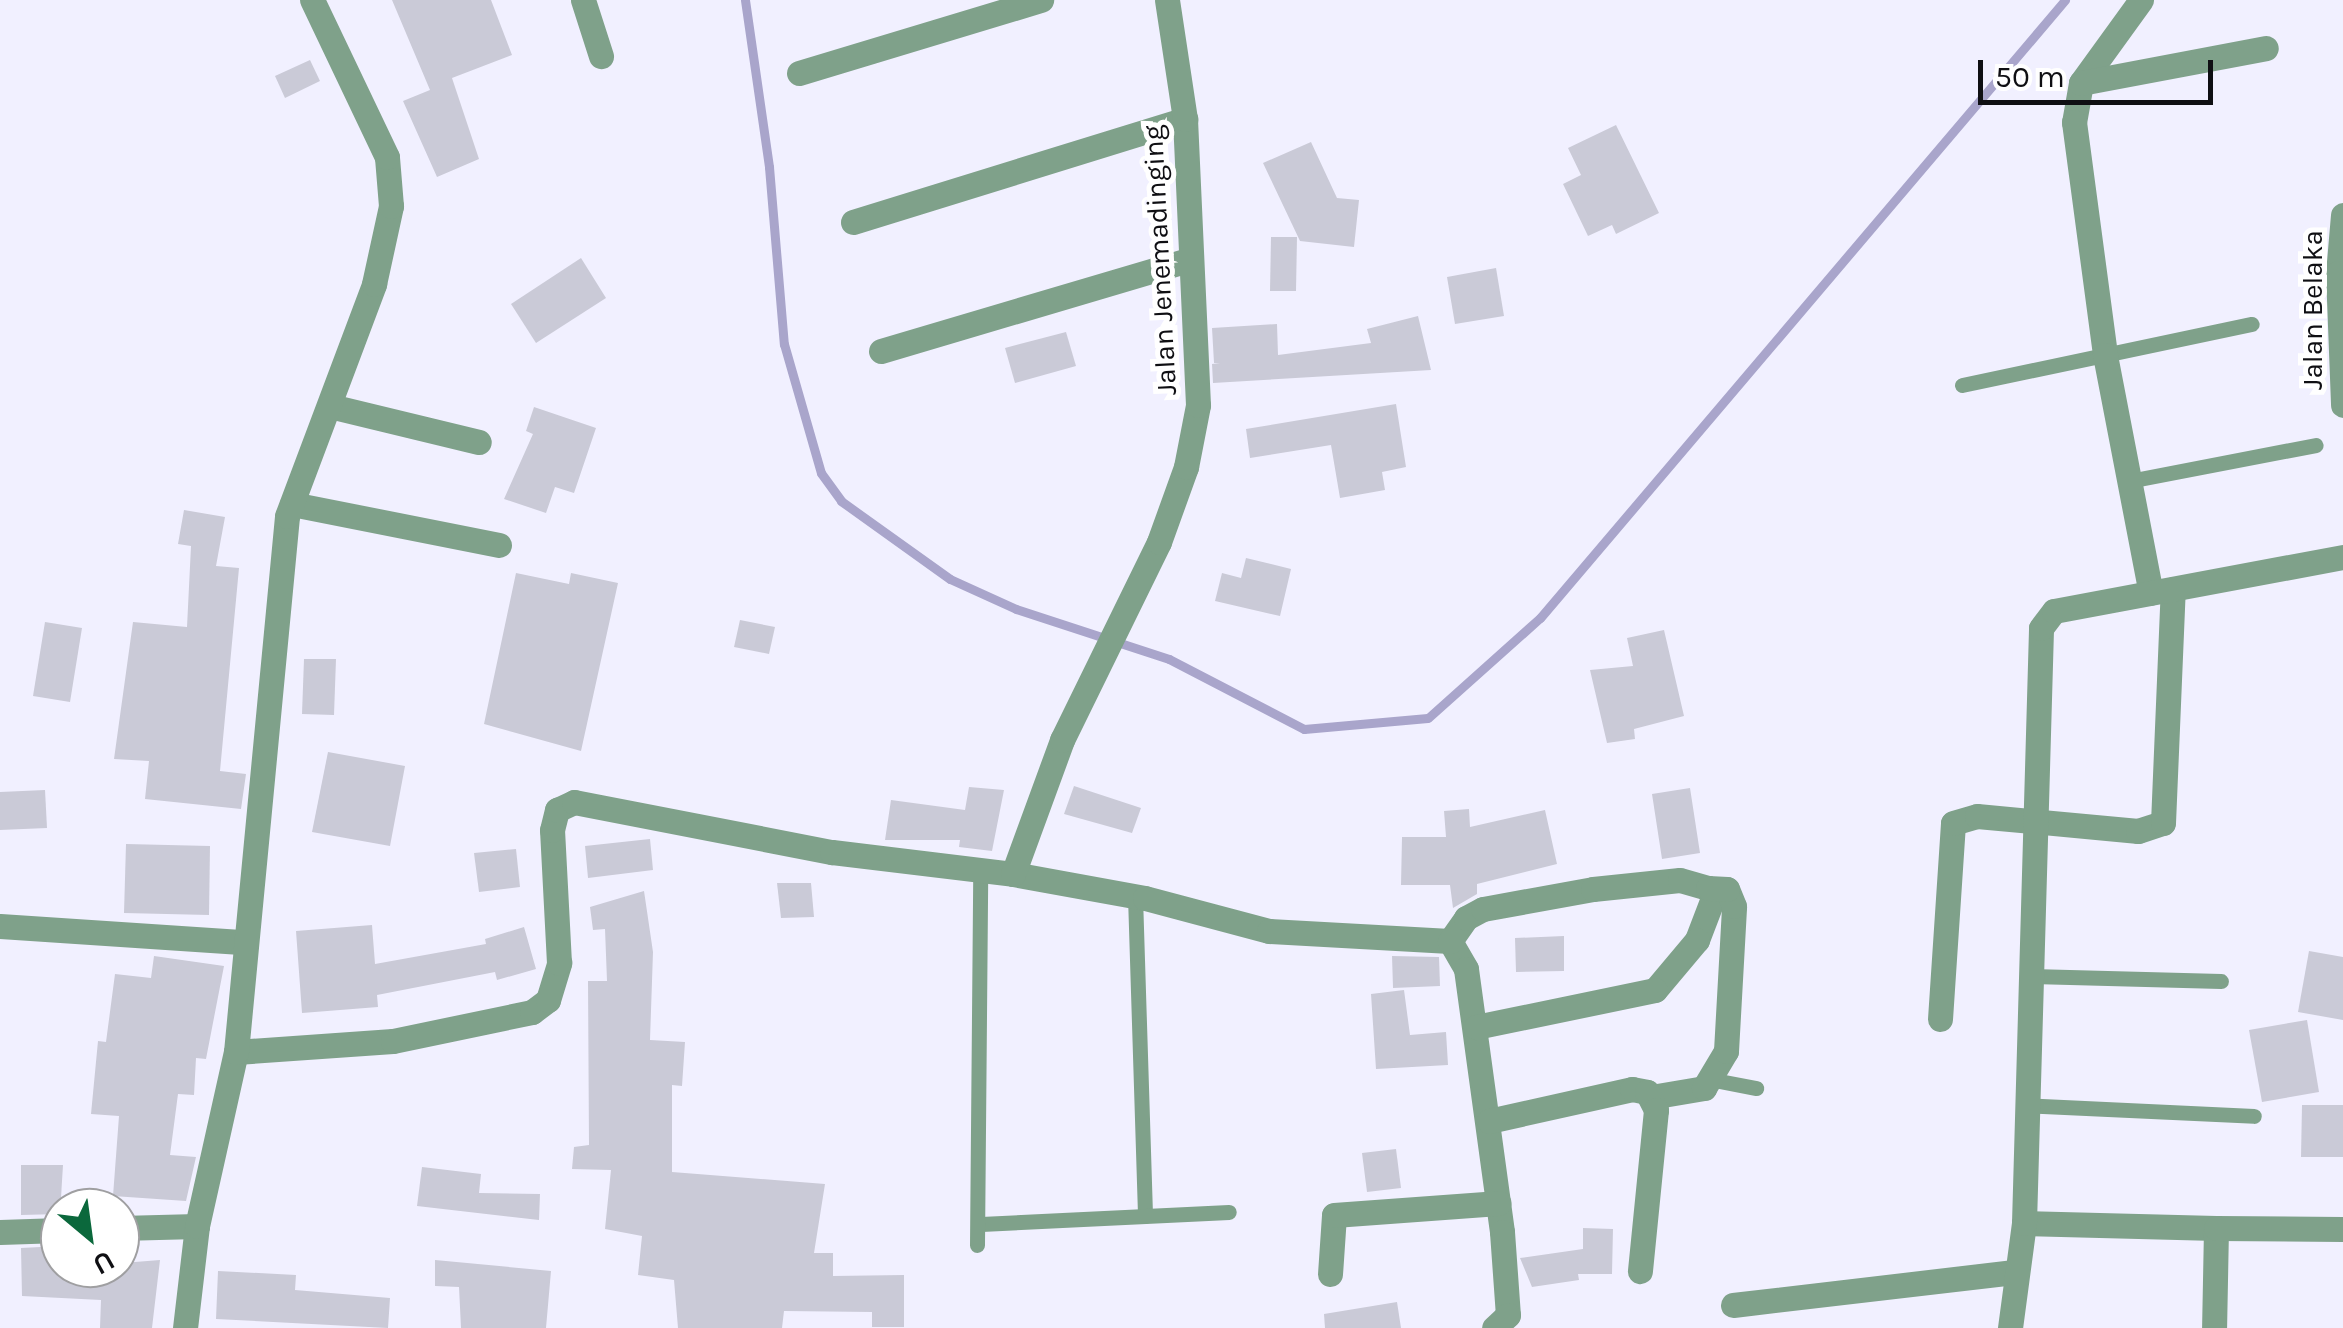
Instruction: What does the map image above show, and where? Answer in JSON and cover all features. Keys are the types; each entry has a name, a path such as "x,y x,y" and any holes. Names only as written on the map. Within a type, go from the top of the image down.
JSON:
{"street":[{"path":"184,1328 197,1226 236,1052 281,556 292,504 374,284 392,180 312,0"},
{"path":"583,0 601,56"},
{"path":"799,73 1041,0"},
{"name":"Jalan Jenemadinging","path":"1012,874 1088,684 1160,542 1186,467 1198,405 1185,119 1167,0"},
{"path":"1940,1020 1953,823 1977,816 2138,830 2163,823 2162,591 2129,481 2105,355 2074,122 2080,83 2141,0"},
{"path":"2080,83 2266,48"},
{"path":"853,222 1185,119"},
{"name":"Jalan Belaka","path":"2343,215 2338,273 2343,405"},
{"path":"882,352 1190,259"},
{"path":"330,406 479,442"},
{"path":"292,504 500,545"},
{"path":"2010,1328 2014,1272 2024,1222 2023,1105 2042,628 2054,611 2343,557"},
{"path":"236,1052 393,1042 532,1012 548,1000 558,963 552,830 557,810 574,802 832,852 980,869 1135,896 1269,932 1450,941"},
{"path":"1450,941 1466,918 1483,909 1680,880 1708,888 1724,887 1733,898 1736,947 1726,1051 1714,1080 1698,1091 1651,1098 1632,1089 1489,1121"},
{"path":"1476,1027 1654,990 1714,909 1708,888"},
{"path":"0,926 244,942"},
{"path":"1450,941 1466,969 1499,1204 1508,1315 1494,1328"},
{"path":"1640,1271 1656,1110 1651,1098"},
{"path":"1330,1274 1334,1215 1499,1204"},
{"path":"2024,1222 2343,1229"},
{"path":"140,1227 197,1226"},
{"path":"2214,1328 2216,1228"},
{"path":"0,1232 40,1231"},
{"path":"1733,1305 2014,1272"}],"lane":[{"path":"1962,385 2252,324"},
{"path":"2129,481 2316,445"},
{"path":"977,1245 981,1224 974,1002 980,869"},
{"path":"1135,896 1146,1216"},
{"path":"2028,976 2221,981"},
{"path":"1714,1080 1756,1088"},
{"path":"2023,1105 2254,1116"},
{"path":"981,1224 1229,1212"}],"building":[{"path":"392,0 491,0 512,55 452,78 479,159 437,177 403,101 430,90"},
{"path":"310,60 320,81 285,98 275,76"},
{"path":"1616,125 1659,213 1616,234 1612,225 1588,236 1563,184 1581,175 1568,148"},
{"path":"1311,142 1337,198 1359,200 1354,247 1300,241 1263,163"},
{"path":"1271,237 1297,237 1296,291 1270,291"},
{"path":"581,258 606,298 536,343 511,304"},
{"path":"1496,268 1504,316 1455,324 1447,277"},
{"path":"1418,316 1431,370 1213,383 1212,364 1220,363 1214,363 1212,328 1277,324 1278,355 1371,343 1367,329"},
{"path":"1066,332 1076,366 1015,383 1005,348"},
{"path":"1396,404 1406,467 1382,472 1385,490 1340,498 1331,445 1250,458 1246,429"},
{"path":"534,407 596,428 574,493 555,487 546,513 504,499 533,434 526,431"},
{"path":"184,510 225,517 216,566 239,568 220,771 246,774 241,809 145,799 149,761 114,759 133,622 187,627 191,546 178,544"},
{"path":"1246,558 1291,569 1280,616 1215,601 1222,573 1241,578"},
{"path":"516,573 569,584 571,573 618,583 581,751 484,724"},
{"path":"740,620 775,627 769,654 734,647"},
{"path":"45,622 82,628 70,702 33,696"},
{"path":"1664,630 1684,716 1634,729 1635,739 1607,743 1590,670 1633,666 1627,638"},
{"path":"304,659 336,659 334,715 302,714"},
{"path":"328,752 405,766 390,846 312,832"},
{"path":"1074,786 1141,808 1132,833 1064,814"},
{"path":"969,787 1004,790 992,851 959,847 960,840 885,840 891,800 965,810"},
{"path":"1690,788 1700,853 1662,859 1652,794"},
{"path":"45,790 47,828 0,830 0,792"},
{"path":"1469,809 1470,827 1545,810 1557,864 1477,884 1477,894 1453,908 1450,885 1401,885 1402,837 1446,837 1444,811"},
{"path":"650,839 653,870 588,878 585,846"},
{"path":"126,844 210,846 209,915 124,913"},
{"path":"516,849 520,887 479,892 474,853"},
{"path":"777,883 811,883 814,917 781,918"},
{"path":"644,891 653,952 650,1040 685,1042 682,1086 672,1085 672,1172 825,1184 814,1253 833,1253 833,1276 904,1275 904,1327 872,1327 872,1312 784,1311 782,1328 678,1328 674,1280 638,1275 642,1236 605,1229 611,1170 572,1169 574,1147 589,1145 588,981 607,981 605,929 593,930 590,907"},
{"path":"372,925 375,964 486,944 485,939 524,927 536,969 497,980 495,972 377,995 378,1007 302,1013 296,931"},
{"path":"1564,936 1564,971 1516,972 1515,938"},
{"path":"2309,951 2343,957 2343,1020 2298,1012"},
{"path":"154,956 224,966 206,1059 196,1058 194,1095 178,1094 170,1155 196,1157 186,1201 140,1198 140,1188 114,1188 119,1116 91,1114 98,1041 106,1042 115,974 151,978"},
{"path":"1392,956 1439,957 1440,986 1393,988"},
{"path":"1404,990 1410,1035 1446,1032 1448,1065 1376,1069 1371,994"},
{"path":"2307,1020 2319,1092 2262,1102 2249,1030"},
{"path":"2302,1105 2343,1105 2343,1157 2301,1157"},
{"path":"1396,1149 1401,1188 1367,1192 1362,1153"},
{"path":"21,1165 63,1165 62,1188 40,1188 40,1215 21,1215"},
{"path":"422,1167 481,1174 479,1193 540,1194 539,1220 417,1206"},
{"path":"1583,1228 1613,1229 1612,1274 1578,1274 1579,1280 1532,1287 1520,1258 1583,1249"},
{"path":"40,1247 40,1288 140,1288 140,1262 160,1260 152,1328 100,1328 101,1300 22,1296 21,1248"},
{"path":"435,1260 551,1271 546,1328 461,1328 459,1287 435,1286"},
{"path":"218,1271 296,1275 295,1290 390,1298 388,1328 216,1319"},
{"path":"1397,1302 1401,1328 1325,1328 1324,1314"}],"waterway":[{"path":"745,0 769,167 784,344 821,473 841,501 950,579 1016,609 1169,659 1304,729 1428,718 1540,618 2065,0"}]}
